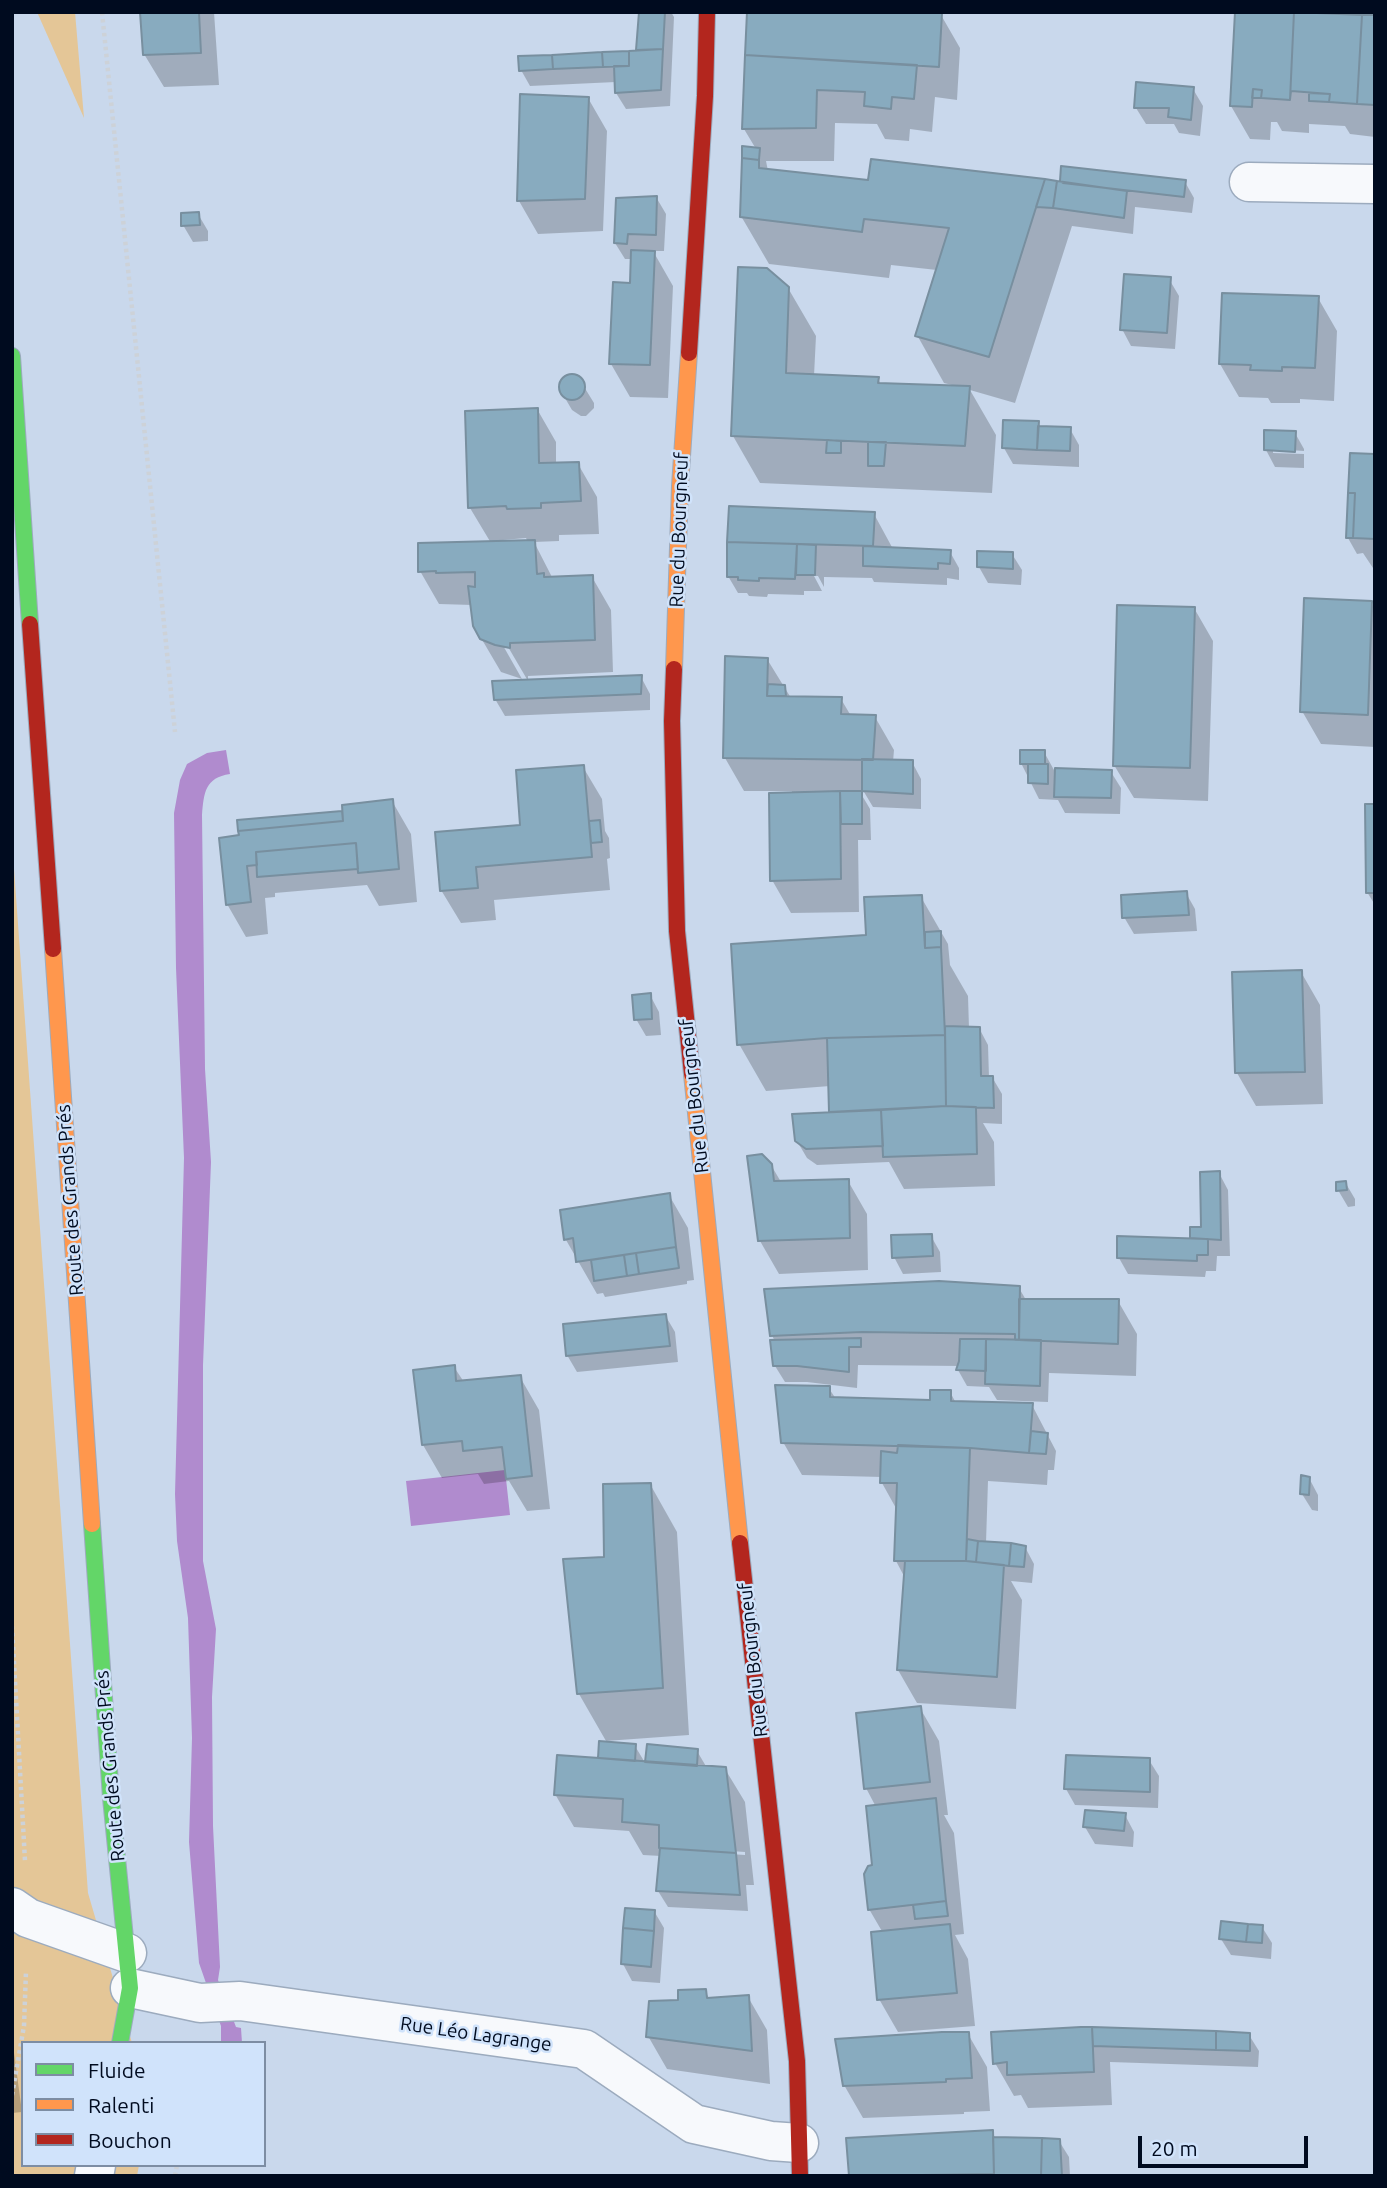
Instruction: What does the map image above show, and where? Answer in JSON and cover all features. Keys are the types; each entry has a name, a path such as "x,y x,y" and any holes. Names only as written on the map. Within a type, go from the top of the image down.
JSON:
{"main road":[{"name":"Rue du Bourgneuf","path":"707,12 705,96 680,485 672,721 677,931 732,1476 797,2061 799,2159"},
{"name":"Route des Grands Prés","path":"12,356 111,1798 129,1970 120,2041"}],"street":[{"path":"1249,181 1375,184"},
{"name":"Rue Léo Lagrange","path":"12,1907 129,1970 200,2003 240,2001 584,2049 694,2124 771,2141 799,2159"}],"path":[{"path":"102,12 175,732"},
{"path":"12,1626 18,1731"}],"shaded area":[{"path":"37,12 75,12 84,118"},
{"path":"226,750 230,774 215,779 207,787 202,815 205,1069 211,1162 203,1365 203,1561 216,1629 212,1697 213,1826 220,1967 218,1980 236,2027 241,2028 242,2041 221,2041 221,2026 199,1963 189,1842 192,1738 188,1618 177,1541 175,1494 184,1158 176,968 174,813 180,780 187,764 207,753"},
{"path":"12,841 88,1893 131,2041 21,2041 21,2167 139,2167 137,2176 12,2176"},
{"path":"505,1470 510,1515 411,1526 406,1481"}],"building":[{"path":"140,12 199,12 201,53 143,55"},
{"path":"639,12 665,12 663,49 636,50"},
{"path":"747,12 942,13 939,67 745,55"},
{"path":"1235,12 1294,12 1290,100 1261,98 1262,90 1253,89 1252,107 1230,106"},
{"path":"1294,12 1362,15 1357,104 1329,102 1330,94 1291,91 1290,100"},
{"path":"1362,15 1375,15 1375,105 1357,104"},
{"path":"663,49 661,90 615,93 614,66 629,66 629,51"},
{"path":"629,51 629,66 603,67 602,52"},
{"path":"602,52 603,67 553,69 552,55"},
{"path":"552,55 553,69 519,71 518,56"},
{"path":"745,55 917,65 914,99 892,97 891,109 864,106 865,92 817,90 816,128 742,129"},
{"path":"1136,82 1194,87 1191,120 1168,117 1169,108 1134,108"},
{"path":"1253,89 1262,90 1261,98 1252,98"},
{"path":"1309,93 1330,94 1329,102 1309,101"},
{"path":"520,94 589,97 585,199 517,201"},
{"path":"742,146 760,148 759,160 742,158"},
{"path":"742,158 759,160 759,168 868,180 871,159 1045,179 989,357 915,336 949,228 864,219 862,232 740,217"},
{"path":"1061,166 1186,180 1184,197 1063,183 1060,181"},
{"path":"1045,179 1057,181 1053,208 1036,207"},
{"path":"1057,181 1127,191 1124,218 1053,208"},
{"path":"657,196 656,235 628,234 627,244 614,243 616,198"},
{"path":"199,212 200,225 181,226 181,213"},
{"path":"631,250 655,251 650,365 609,364 613,282 630,283"},
{"path":"738,267 767,268 789,287 786,373 879,377 878,383 970,386 965,446 731,436"},
{"path":"1124,274 1171,277 1167,333 1120,330"},
{"path":"1222,293 1319,296 1315,368 1250,370 1251,365 1219,364"},
{"path":"572,374 581,378 585,387 581,396 572,400 563,396 559,387 563,378"},
{"path":"538,408 539,463 579,462 581,501 541,503 541,508 468,508 465,411"},
{"path":"1003,420 1039,421 1037,450 1002,448"},
{"path":"1038,426 1071,427 1070,451 1037,450"},
{"path":"1264,430 1296,431 1295,452 1264,450"},
{"path":"827,440 841,441 841,453 826,453"},
{"path":"868,442 886,442 884,466 868,466"},
{"path":"1350,453 1375,454 1375,539 1353,538 1355,493 1348,493"},
{"path":"1348,493 1355,493 1353,538 1346,538"},
{"path":"729,506 875,512 873,546 727,542"},
{"path":"535,540 537,574 544,573 544,577 593,575 595,640 510,643 510,648 495,645 480,639 473,626 468,586 475,587 475,572 418,572 418,543"},
{"path":"727,542 797,544 795,579 759,578 759,581 727,577"},
{"path":"797,544 816,545 815,575 796,575"},
{"path":"863,546 951,550 950,564 938,563 938,569 863,566"},
{"path":"977,551 1013,552 1013,569 977,567"},
{"path":"1304,598 1372,601 1368,715 1300,712"},
{"path":"1117,605 1195,607 1190,768 1113,766"},
{"path":"725,656 768,658 767,696 842,697 841,714 876,715 873,760 723,758"},
{"path":"642,675 641,694 494,700 492,681"},
{"path":"768,684 785,685 786,696 767,696"},
{"path":"1020,750 1045,750 1045,764 1020,764"},
{"path":"862,759 913,760 913,794 862,791"},
{"path":"1028,764 1048,764 1048,784 1028,783"},
{"path":"584,765 592,857 476,867 478,888 440,891 435,832 520,825 516,770"},
{"path":"1055,768 1112,770 1111,798 1054,797"},
{"path":"840,791 841,879 770,881 769,793"},
{"path":"840,791 862,791 862,824 841,824"},
{"path":"393,799 399,869 358,873 356,843 256,852 257,865 247,866 251,902 226,905 219,838 239,835 238,831 343,821 342,805"},
{"path":"1365,804 1375,804 1375,893 1366,893"},
{"path":"342,811 343,821 238,831 237,820"},
{"path":"600,820 602,842 591,843 589,821"},
{"path":"356,843 358,869 257,877 256,852"},
{"path":"1187,891 1189,915 1122,918 1121,895"},
{"path":"922,895 925,948 941,947 945,1035 827,1038 737,1045 731,944 866,935 864,897"},
{"path":"941,931 941,947 925,948 925,932"},
{"path":"1302,970 1305,1072 1235,1073 1232,972"},
{"path":"651,993 652,1019 634,1020 632,995"},
{"path":"945,1026 980,1027 981,1076 993,1076 994,1108 946,1106"},
{"path":"945,1035 946,1106 829,1112 827,1038"},
{"path":"976,1107 977,1154 883,1157 881,1110"},
{"path":"881,1110 883,1146 806,1149 795,1141 792,1114"},
{"path":"762,1154 772,1164 774,1181 849,1179 850,1238 758,1241 747,1156"},
{"path":"1220,1171 1221,1240 1190,1238 1190,1227 1201,1227 1200,1172"},
{"path":"1346,1181 1347,1190 1336,1191 1336,1182"},
{"path":"670,1193 676,1247 576,1262 573,1238 564,1240 560,1210"},
{"path":"932,1234 933,1256 892,1258 891,1235"},
{"path":"1117,1236 1208,1239 1208,1255 1197,1255 1197,1261 1117,1258"},
{"path":"676,1247 679,1268 639,1274 636,1253"},
{"path":"636,1253 639,1274 627,1276 624,1255"},
{"path":"624,1255 627,1276 594,1281 591,1260"},
{"path":"939,1281 1020,1286 1019,1340 1015,1340 1015,1334 862,1332 770,1336 764,1289"},
{"path":"1019,1299 1119,1299 1118,1344 1019,1340"},
{"path":"666,1314 670,1346 566,1356 563,1324"},
{"path":"861,1338 861,1347 849,1347 849,1372 773,1366 770,1340"},
{"path":"960,1339 986,1339 986,1371 956,1370"},
{"path":"986,1339 1041,1340 1040,1386 985,1384"},
{"path":"455,1365 456,1381 521,1375 532,1476 506,1479 502,1447 463,1451 462,1441 422,1445 413,1370"},
{"path":"775,1385 830,1386 830,1397 930,1400 930,1390 951,1390 951,1401 1033,1403 1029,1453 970,1448 781,1443"},
{"path":"1031,1431 1048,1433 1046,1454 1029,1453"},
{"path":"898,1445 970,1448 966,1561 894,1561 897,1483 880,1483 881,1451 897,1453"},
{"path":"1301,1475 1310,1477 1309,1495 1300,1494"},
{"path":"651,1483 663,1688 577,1694 563,1559 604,1557 603,1484"},
{"path":"967,1539 978,1541 976,1562 966,1561"},
{"path":"978,1541 1011,1543 1009,1566 976,1562"},
{"path":"1011,1543 1026,1546 1024,1567 1009,1566"},
{"path":"905,1561 966,1561 1004,1565 997,1677 897,1670"},
{"path":"921,1706 930,1782 864,1789 856,1713"},
{"path":"599,1741 636,1744 635,1761 598,1758"},
{"path":"647,1744 698,1749 697,1766 645,1762"},
{"path":"557,1755 726,1767 736,1853 659,1848 659,1825 622,1822 623,1799 554,1795"},
{"path":"1066,1755 1150,1758 1150,1792 1064,1789"},
{"path":"936,1798 946,1901 868,1910 864,1874 868,1866 872,1865 866,1806"},
{"path":"1085,1810 1126,1813 1124,1831 1083,1827"},
{"path":"660,1848 736,1853 740,1895 656,1891"},
{"path":"946,1901 948,1916 915,1919 913,1905"},
{"path":"625,1908 655,1910 654,1931 623,1928"},
{"path":"1221,1921 1248,1924 1246,1942 1219,1939"},
{"path":"950,1924 957,1993 877,2000 871,1932"},
{"path":"1248,1924 1263,1925 1262,1943 1246,1942"},
{"path":"623,1928 654,1931 651,1967 621,1964"},
{"path":"706,1989 707,1998 749,1995 752,2051 646,2037 649,2001 678,2000 678,1990"},
{"path":"1092,2027 1094,2072 1007,2075 1007,2062 993,2064 991,2032"},
{"path":"1092,2027 1216,2031 1216,2050 1093,2046"},
{"path":"1216,2031 1250,2033 1250,2051 1216,2050"},
{"path":"969,2032 972,2078 946,2079 946,2082 843,2086 835,2039"},
{"path":"993,2130 994,2174 849,2176 846,2138"},
{"path":"993,2137 1042,2138 1041,2176 994,2176"},
{"path":"1042,2138 1060,2139 1062,2176 1041,2176"}],"traffic: fast":[{"path":"12,356 30,624"},
{"path":"92,1524 111,1798 130,1988 120,2041"}],"traffic: slow":[{"path":"674,669 680,486 689,353"},
{"path":"53,949 92,1524"},
{"path":"692,1074 740,1543"}],"traffic: jam":[{"path":"689,353 705,96 707,12"},
{"path":"30,624 53,949"},
{"path":"674,669 672,721 677,931 692,1074"},
{"path":"740,1543 797,2061 800,2176"}]}
